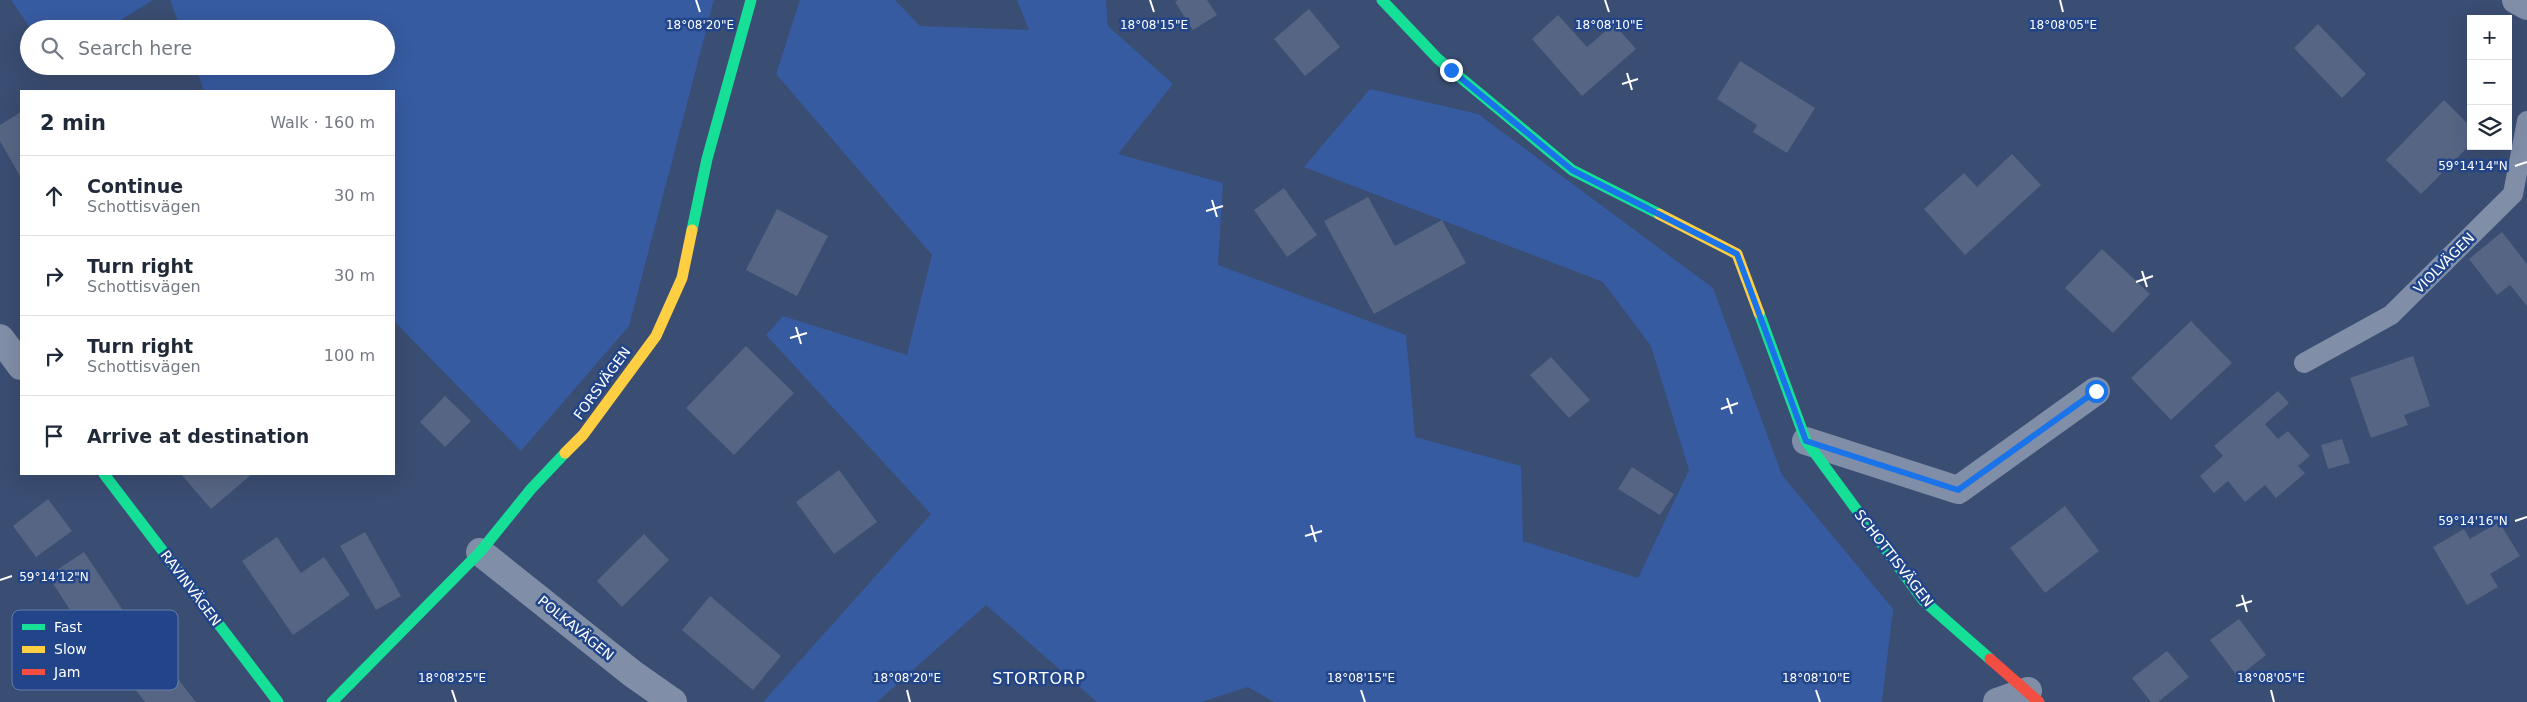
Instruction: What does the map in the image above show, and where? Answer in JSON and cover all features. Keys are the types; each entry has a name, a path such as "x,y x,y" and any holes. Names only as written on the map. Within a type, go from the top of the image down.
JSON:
{"street":[{"name":"FORSVÄGEN","path":"332,702 480,552 531,489 583,435 656,336 682,278 707,159 750,0"},
{"name":"SCHOTTISVÄGEN","path":"1382,0 1438,59 1572,170 1737,254 1806,441 1923,600 2034,697"},
{"path":"2516,0 2527,6"},
{"path":"0,338 20,365"},
{"path":"1806,441 1958,490 2096,391"},
{"name":"RAVINVÄGEN","path":"105,475 278,702"},
{"name":"POLKAVÄGEN","path":"480,552 632,674 673,702"},
{"path":"1997,702 2034,697"}],"lane":[{"name":"VIOLVÄGEN","path":"2304,363 2391,315 2513,194 2527,120"}],"shaded area":[{"path":"11,0 153,0 121,20 25,20"},
{"path":"170,0 714,0 629,326 521,451 395,322 395,90 204,90 198,75 395,75 395,20 178,20"},
{"path":"800,0 895,0 920,26 1029,30 1017,0 1106,0 1108,26 1173,84 1118,154 1223,183 1218,265 1406,335 1415,437 1521,466 1523,541 1638,578 1689,470 1651,346 1603,282 1304,167 1370,89 1478,114 1713,288 1782,475 1893,609 1882,702 1274,702 1248,687 1201,702 1097,702 986,605 877,702 763,702 931,514 766,335 783,316 907,355 932,255 776,74"}],"building":[{"path":"1178,0 1207,0 1217,15 1193,30 1175,2"},
{"path":"1309,9 1340,47 1305,76 1274,39"},
{"path":"1558,15 1587,47 1614,24 1636,49 1582,96 1532,39"},
{"path":"2318,24 2366,74 2342,98 2294,48"},
{"path":"1740,61 1815,108 1787,153 1753,132 1757,125 1717,99"},
{"path":"2444,100 2467,123 2467,148 2421,194 2386,160"},
{"path":"20,113 20,176 0,141 0,125"},
{"path":"2012,154 2041,185 1965,255 1924,209 1964,173 1977,187"},
{"path":"1284,188 1317,235 1287,257 1254,210"},
{"path":"1368,197 1395,246 1442,220 1466,263 1374,314 1324,221"},
{"path":"777,209 828,236 797,296 746,270"},
{"path":"2502,232 2527,264 2527,306 2510,285 2497,295 2469,259"},
{"path":"2102,249 2150,294 2113,333 2065,288"},
{"path":"2191,321 2232,363 2171,420 2131,378"},
{"path":"746,346 794,393 734,455 686,408"},
{"path":"2413,356 2430,406 2404,415 2408,425 2371,438 2350,378"},
{"path":"1551,357 1590,400 1569,418 1530,375"},
{"path":"2278,391 2289,403 2265,424 2278,439 2288,431 2310,456 2298,466 2305,473 2276,498 2265,485 2245,502 2228,481 2214,493 2200,476 2223,456 2214,446"},
{"path":"445,396 471,421 445,447 420,422"},
{"path":"2342,439 2350,463 2328,469 2321,445"},
{"path":"1632,467 1674,494 1660,515 1618,489"},
{"path":"839,470 877,522 834,554 796,502"},
{"path":"182,475 251,475 211,509"},
{"path":"48,499 72,531 36,557 13,526"},
{"path":"2065,506 2099,551 2045,593 2010,548"},
{"path":"2499,522 2520,556 2490,574 2498,587 2467,605 2433,547 2464,529 2470,539"},
{"path":"365,532 401,596 376,610 340,546"},
{"path":"644,534 669,560 622,607 597,581"},
{"path":"277,537 301,573 324,557 350,595 293,635 242,561"},
{"path":"84,552 123,610 70,610 48,576"},
{"path":"710,596 781,656 753,690 682,630"},
{"path":"2239,619 2266,655 2238,677 2210,640"},
{"path":"2167,651 2189,677 2158,702 2151,702 2132,678"},
{"path":"178,679 196,702 145,702 136,690 178,690"}],"traffic: fast":[{"path":"692,230 707,159 751,0"},
{"path":"1382,0 1438,59 1572,170 1659,214"},
{"path":"1759,313 1806,441 1923,600 1990,659"},
{"path":"332,702 480,552 531,489 565,453"},
{"path":"105,475 278,702"}],"traffic: slow":[{"path":"1659,214 1737,254 1759,313"},
{"path":"565,453 583,435 656,336 682,278 692,230"}],"traffic: jam":[{"path":"1990,659 2039,702"}],"district":[{"name":"STORTORP","path":"1039,678"}],"route":[{"path":"1451,70 1572,170 1737,254 1806,441 1958,490 2096,391"}]}
